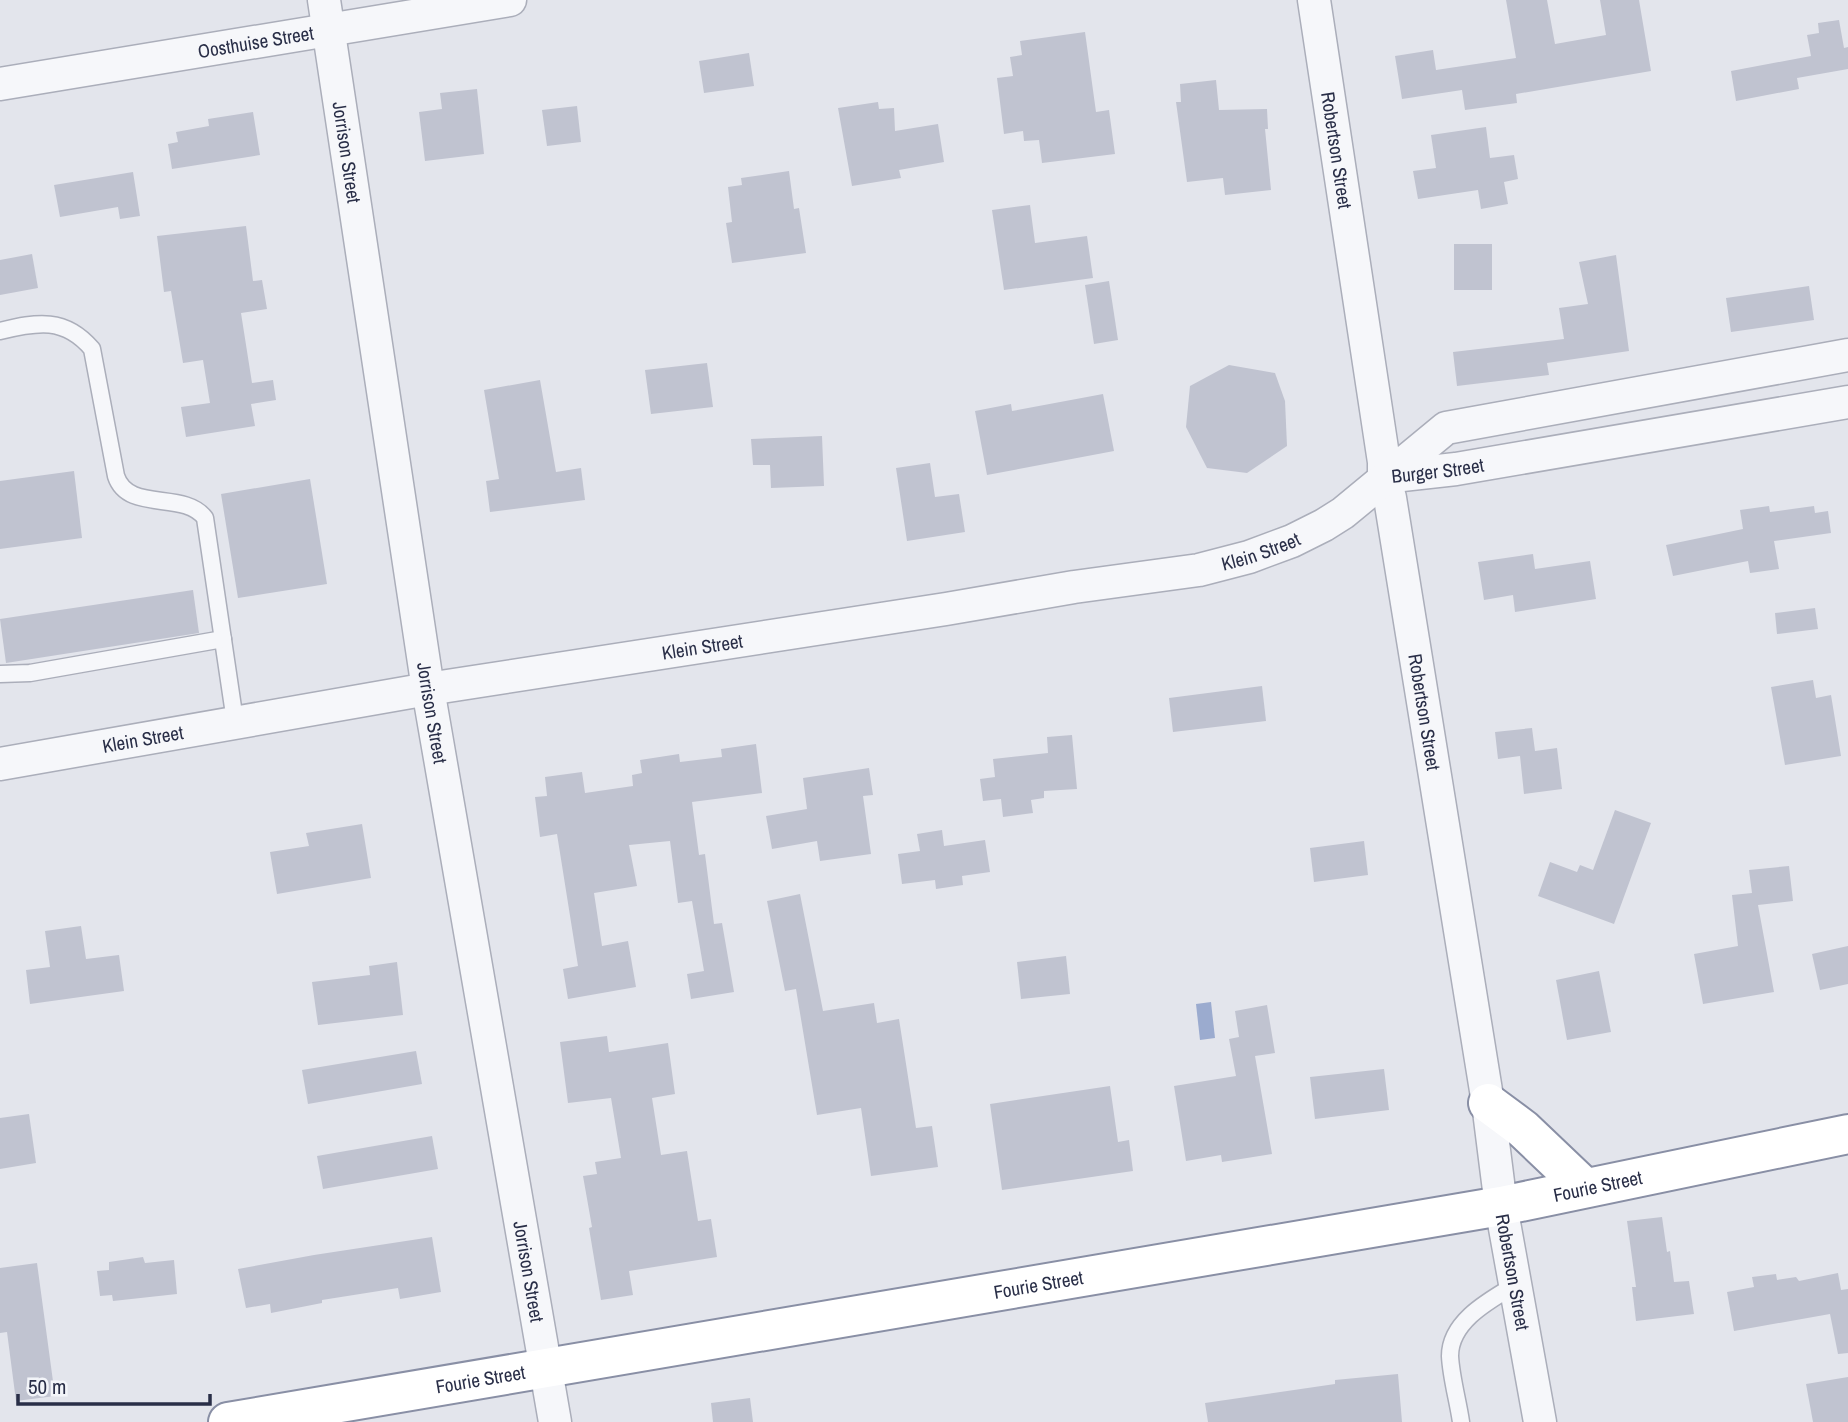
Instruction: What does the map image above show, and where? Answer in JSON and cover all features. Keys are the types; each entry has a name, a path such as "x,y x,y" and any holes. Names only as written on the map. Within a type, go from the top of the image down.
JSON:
{"highway":[{"path":"1488,1103 1523,1129 1585,1188"},
{"name":"Fourie Street","path":"228,1422 1501,1206 1848,1134"}],"street":[{"name":"Oosthuise Street","path":"0,84 327,15 510,0"},
{"name":"Robertson Street","path":"1314,0 1384,462 1384,477 1390,498 1488,1103 1501,1206 1540,1422"},
{"name":"Jorrison Street","path":"327,15 428,689 555,1422"},
{"name":"Burger Street","path":"1384,477 1446,428 1848,355"},
{"name":"Burger Street","path":"1384,477 1467,468 1848,402"},
{"name":"Klein Street","path":"0,764 428,689 1074,587 1199,570 1249,557 1292,541 1343,513 1384,477"}],"lane":[{"path":"0,331 26,325 59,326 82,338 92,349 116,476 122,487 136,496 190,505 205,518 235,721"},
{"path":"0,674 30,673 223,639"},
{"path":"1461,1422 1450,1353 1459,1329 1480,1306 1515,1285"}],"water":[{"path":"1211,1002 1215,1038 1200,1040 1196,1004"}],"building":[{"path":"1506,0 1547,0 1555,44 1606,35 1600,0 1639,0 1651,71 1516,94 1517,103 1465,110 1462,90 1402,99 1395,56 1433,50 1436,70 1516,58"},
{"path":"1839,20 1844,48 1848,47 1848,69 1797,78 1799,89 1736,101 1731,71 1811,56 1807,35 1819,33 1818,23"},
{"path":"1085,32 1096,112 1109,110 1115,154 1042,163 1039,140 1024,141 1023,131 1004,134 997,78 1013,76 1010,57 1022,55 1020,41"},
{"path":"749,53 754,86 704,93 699,61"},
{"path":"1216,80 1219,110 1267,109 1268,129 1265,129 1271,190 1225,195 1223,178 1187,182 1176,102 1181,102 1180,84"},
{"path":"477,89 484,154 425,161 419,112 442,109 440,93"},
{"path":"878,102 879,109 894,108 895,131 938,124 944,162 899,170 901,178 852,186 838,108"},
{"path":"577,106 581,142 547,146 542,110"},
{"path":"253,112 260,155 172,169 168,144 178,142 176,132 209,126 208,119"},
{"path":"1486,127 1490,158 1514,155 1518,179 1504,182 1508,204 1481,209 1478,190 1418,199 1413,171 1436,168 1431,135"},
{"path":"789,171 794,209 799,208 806,253 732,263 726,223 732,222 728,187 742,185 741,178"},
{"path":"133,172 140,216 120,219 118,207 60,217 54,185"},
{"path":"1030,205 1035,243 1087,236 1093,278 1004,290 992,210"},
{"path":"246,226 253,281 262,280 267,309 241,313 252,383 273,380 276,400 251,404 255,426 186,437 181,407 210,403 203,360 183,363 171,291 164,292 157,236"},
{"path":"1454,244 1492,244 1492,290 1454,290"},
{"path":"32,254 38,288 0,295 0,260"},
{"path":"1616,255 1629,351 1547,363 1549,375 1457,386 1453,352 1564,339 1559,308 1588,304 1579,262"},
{"path":"1109,281 1118,340 1094,344 1085,285"},
{"path":"1809,286 1814,320 1731,332 1726,298"},
{"path":"707,363 713,407 651,414 645,370"},
{"path":"1229,365 1275,373 1285,401 1287,446 1247,473 1207,468 1186,427 1190,386"},
{"path":"540,380 556,472 581,468 585,500 490,512 486,481 499,479 484,390"},
{"path":"1103,394 1114,451 987,475 975,411 1011,404 1012,411"},
{"path":"822,436 824,486 771,488 770,465 753,465 751,439"},
{"path":"930,463 935,497 959,494 965,532 907,541 896,468"},
{"path":"74,471 82,538 0,549 0,481"},
{"path":"310,479 327,584 238,598 221,494"},
{"path":"1769,506 1770,512 1814,506 1815,513 1828,511 1831,533 1774,541 1779,569 1750,573 1748,561 1673,576 1666,545 1743,529 1740,510"},
{"path":"1533,554 1535,569 1590,561 1596,599 1515,612 1513,595 1484,600 1478,562"},
{"path":"193,590 199,633 6,663 0,619"},
{"path":"1815,608 1818,629 1777,634 1775,613"},
{"path":"1813,680 1816,698 1831,695 1841,756 1785,765 1771,687"},
{"path":"1262,686 1266,721 1173,732 1169,698"},
{"path":"1532,728 1535,751 1557,748 1562,789 1524,794 1520,756 1498,759 1495,732"},
{"path":"1072,735 1077,789 1044,791 1044,798 1031,800 1033,813 1003,817 1001,799 983,801 980,779 995,777 993,759 1048,753 1047,737"},
{"path":"756,744 762,793 692,802 699,855 705,854 714,924 722,923 734,992 691,999 687,974 704,971 692,901 678,903 670,841 629,845 637,886 594,893 602,946 628,941 636,987 568,999 563,969 578,966 557,834 540,837 535,797 547,796 545,777 582,772 585,793 633,786 632,775 642,773 640,760 679,754 680,762 722,757 721,749"},
{"path":"869,768 873,795 863,796 871,854 820,861 817,841 772,849 766,816 807,809 803,778"},
{"path":"1615,810 1651,823 1614,924 1538,896 1550,862 1577,872 1580,865 1593,870"},
{"path":"362,824 371,878 277,894 270,852 309,846 306,833"},
{"path":"942,830 944,846 985,840 990,872 962,876 963,885 936,889 935,880 902,884 898,854 920,851 917,834"},
{"path":"1364,841 1368,875 1314,882 1310,848"},
{"path":"1789,866 1793,901 1758,905 1774,992 1703,1004 1694,954 1738,946 1732,895 1752,893 1749,870"},
{"path":"800,894 823,1011 874,1003 877,1023 899,1019 916,1128 932,1126 938,1167 871,1176 861,1108 817,1115 796,989 785,991 767,901"},
{"path":"81,926 86,959 119,955 124,991 30,1004 26,970 50,967 45,931"},
{"path":"1848,946 1848,984 1820,990 1812,954"},
{"path":"1066,956 1070,994 1021,999 1017,962"},
{"path":"397,962 403,1015 318,1025 312,982 370,975 369,966"},
{"path":"1599,971 1611,1032 1567,1040 1556,980"},
{"path":"1267,1005 1275,1053 1255,1056 1272,1154 1222,1162 1221,1155 1186,1161 1174,1086 1236,1076 1229,1039 1239,1037 1235,1011"},
{"path":"607,1036 609,1052 668,1043 675,1094 652,1098 661,1155 687,1151 698,1221 711,1219 717,1257 629,1271 633,1295 601,1300 583,1176 597,1174 595,1162 621,1158 611,1098 568,1103 560,1042"},
{"path":"416,1051 422,1084 308,1104 302,1070"},
{"path":"1384,1069 1389,1110 1315,1119 1310,1077"},
{"path":"1110,1086 1118,1142 1129,1140 1133,1171 1002,1190 990,1104"},
{"path":"29,1114 36,1163 0,1169 0,1118"},
{"path":"432,1136 438,1169 323,1189 317,1156"},
{"path":"1662,1217 1674,1282 1689,1281 1694,1314 1636,1321 1632,1287 1636,1287 1627,1221"},
{"path":"432,1237 441,1292 400,1299 398,1288 322,1300 322,1303 271,1313 270,1304 246,1308 238,1269"},
{"path":"143,1257 145,1263 174,1260 177,1294 113,1301 112,1295 100,1296 97,1271 109,1270 109,1262"},
{"path":"37,1263 55,1396 16,1401 7,1332 0,1333 0,1268"},
{"path":"1838,1273 1841,1290 1848,1289 1848,1353 1838,1354 1830,1314 1734,1331 1727,1292 1754,1287 1752,1277 1776,1274 1777,1280 1796,1277 1799,1281"},
{"path":"1398,1374 1402,1422 1208,1422 1205,1403 1335,1384 1335,1380"},
{"path":"1848,1377 1848,1422 1813,1422 1806,1384"},
{"path":"750,1398 753,1422 713,1422 711,1403"}]}
